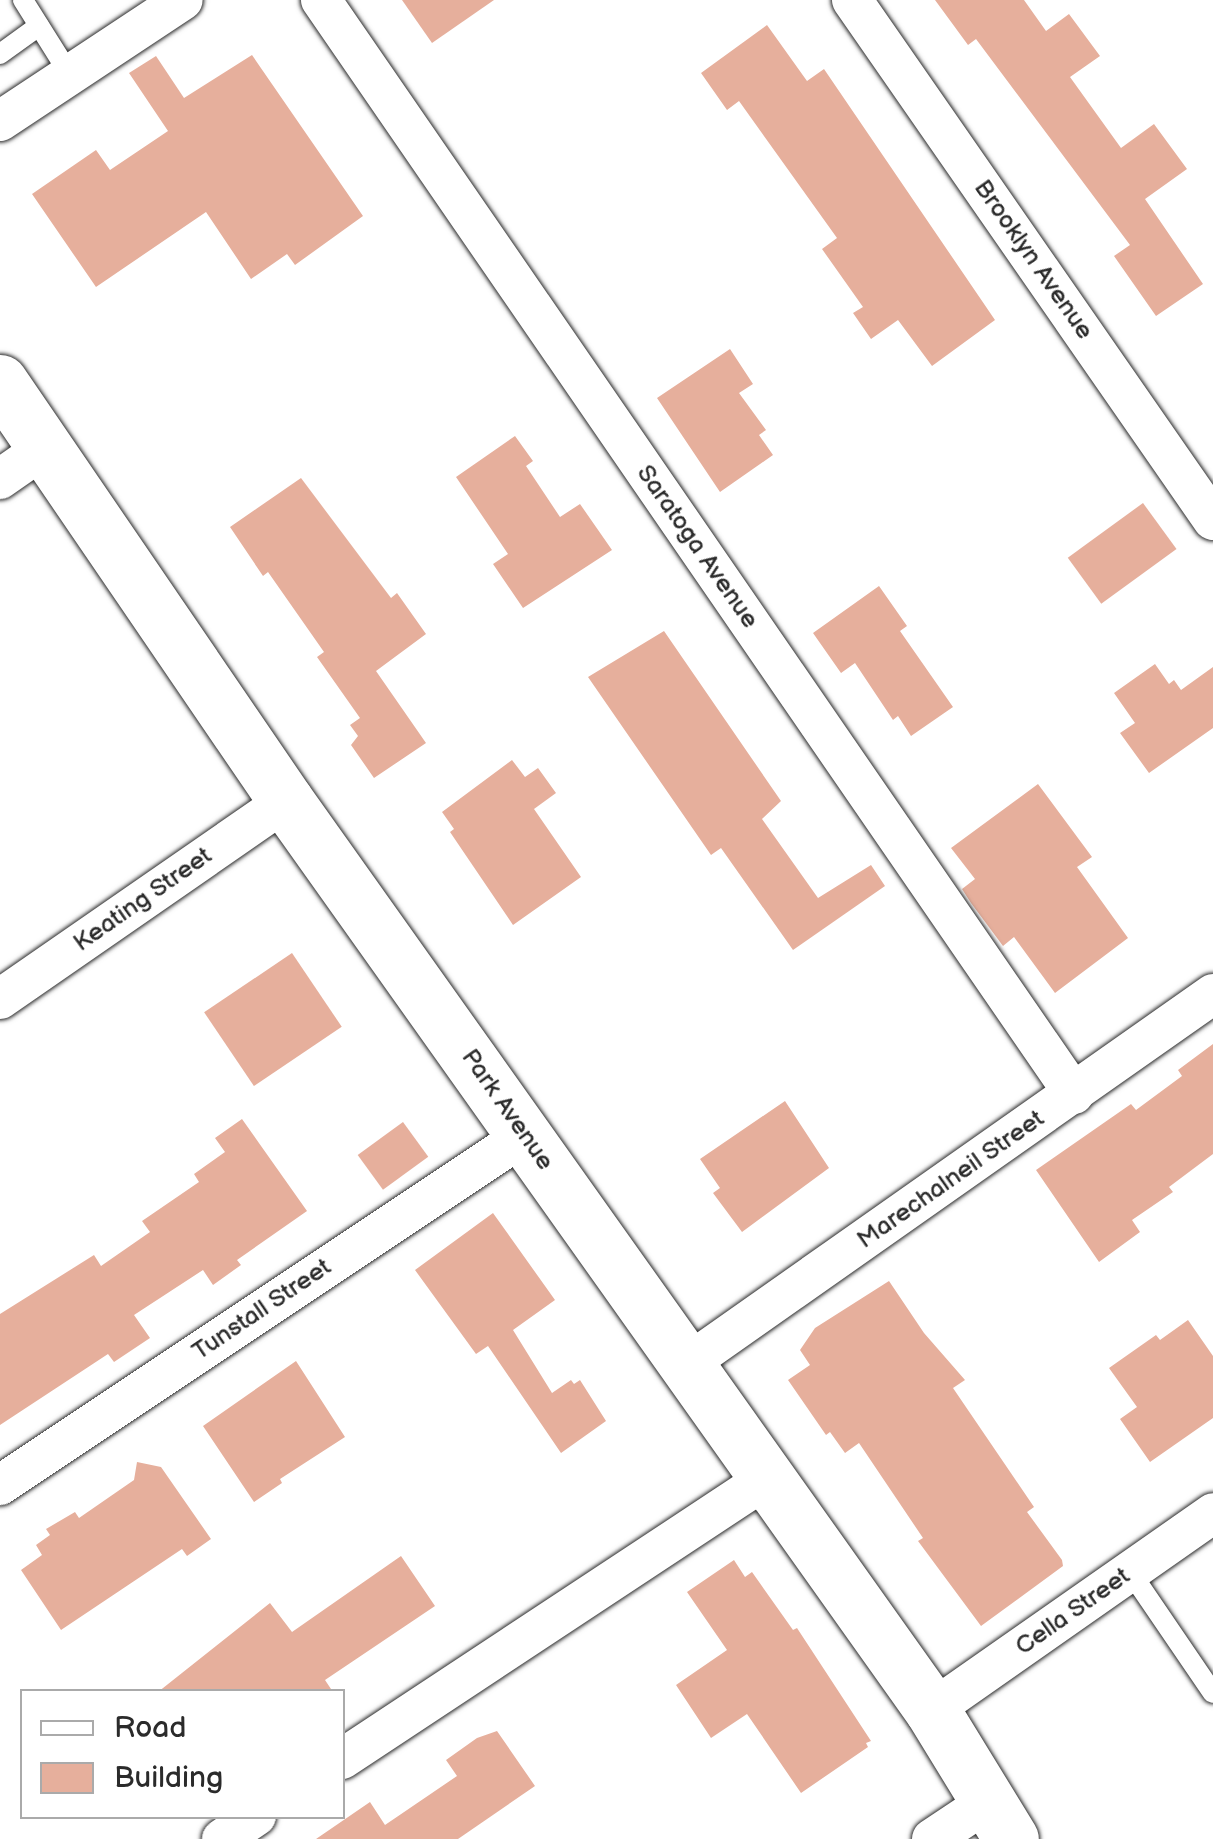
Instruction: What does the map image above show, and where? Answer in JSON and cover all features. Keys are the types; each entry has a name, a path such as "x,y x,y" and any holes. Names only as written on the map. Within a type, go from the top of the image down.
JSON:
{"main road":[{"name":"Park Avenue","path":"0,382 22,464 286,800 932,1710 999,1821"}],"street":[{"path":"0,121 183,0"},
{"name":"Saratoga Avenue","path":"321,0 1074,1094"},
{"name":"Brooklyn Avenue","path":"852,0 1213,520"},
{"name":"Keating Street","path":"0,998 286,800"},
{"name":"Marechalneil Street","path":"687,1364 1213,994"},
{"name":"Tunstall Street","path":"0,1485 525,1135"},
{"path":"345,1757 769,1477"},
{"name":"Cella Street","path":"932,1710 1213,1514"},
{"path":"222,1839 252,1819"},
{"path":"932,1839 999,1821"}],"lane":[{"path":"23,0 70,75"},
{"path":"0,54 40,26"},
{"path":"1130,1572 1213,1694"}],"building":[{"path":"402,0 494,0 432,43"},
{"path":"935,0 1024,0 1046,31 1069,14 1100,56 1070,77 1121,148 1154,124 1187,169 1145,199 1203,284 1156,316 1114,256 1130,245 976,39 968,45"},
{"path":"767,25 807,81 824,69 995,320 932,366 898,320 871,339 853,313 863,307 822,249 837,238 739,101 727,110 701,73"},
{"path":"252,55 363,216 295,265 287,254 251,279 206,212 96,287 32,194 96,150 110,170 168,131 129,73 156,56 184,98"},
{"path":"730,349 753,384 739,393 766,430 759,435 773,455 720,492 657,398"},
{"path":"515,436 533,461 526,466 560,517 580,504 612,550 523,608 493,564 508,554 456,477"},
{"path":"301,478 391,598 397,593 426,634 376,671 426,743 374,778 351,745 358,736 350,725 360,718 317,657 324,652 268,572 263,576 230,527"},
{"path":"1143,503 1177,549 1101,604 1068,558"},
{"path":"879,586 907,626 900,631 953,707 911,736 898,716 893,720 855,663 841,673 813,633"},
{"path":"664,631 781,801 762,819 818,898 871,865 885,886 793,950 721,848 711,855 588,677"},
{"path":"1155,664 1169,684 1174,680 1181,690 1213,667 1213,728 1149,773 1120,733 1135,723 1114,693"},
{"path":"512,760 525,777 538,768 556,793 534,809 581,877 513,925 450,832 454,829 442,812"},
{"path":"1038,784 1092,857 1077,867 1128,938 1055,993 1014,937 1003,946 971,903 962,889 975,879 951,848"},
{"path":"292,953 342,1027 254,1086 204,1012"},
{"path":"1213,1044 1213,1154 1169,1187 1173,1192 1132,1220 1140,1232 1099,1262 1036,1170 1131,1104 1136,1110 1182,1076 1178,1070"},
{"path":"785,1101 829,1168 742,1232 713,1193 720,1188 700,1159"},
{"path":"242,1119 307,1211 237,1260 241,1265 213,1285 203,1270 134,1315 150,1338 114,1362 108,1354 0,1425 0,1314 94,1255 101,1266 150,1232 142,1221 199,1182 194,1174 225,1152 215,1138"},
{"path":"403,1122 428,1157 383,1190 358,1155"},
{"path":"493,1213 555,1300 513,1330 552,1393 571,1380 574,1384 580,1380 606,1421 561,1453 488,1346 476,1354 415,1270"},
{"path":"889,1281 924,1333 965,1380 953,1388 1034,1507 1027,1512 1062,1560 1063,1566 981,1626 918,1541 923,1538 859,1443 845,1453 830,1432 826,1435 788,1380 810,1365 800,1350 815,1328"},
{"path":"1188,1320 1213,1356 1213,1418 1150,1462 1120,1419 1137,1407 1109,1368 1156,1335 1160,1340"},
{"path":"296,1361 345,1437 280,1479 282,1483 254,1502 203,1426"},
{"path":"137,1462 161,1467 211,1539 187,1556 182,1549 61,1630 21,1570 42,1555 36,1545 50,1535 46,1529 75,1512 79,1518 134,1480"},
{"path":"401,1556 435,1606 325,1680 331,1689 162,1689 270,1603 292,1632"},
{"path":"734,1560 745,1577 752,1572 793,1630 797,1628 871,1741 866,1743 868,1747 801,1793 747,1714 711,1738 676,1685 727,1650 687,1592"},
{"path":"497,1731 535,1786 458,1839 316,1839 370,1802 385,1825 457,1776 446,1760 477,1738"}]}
